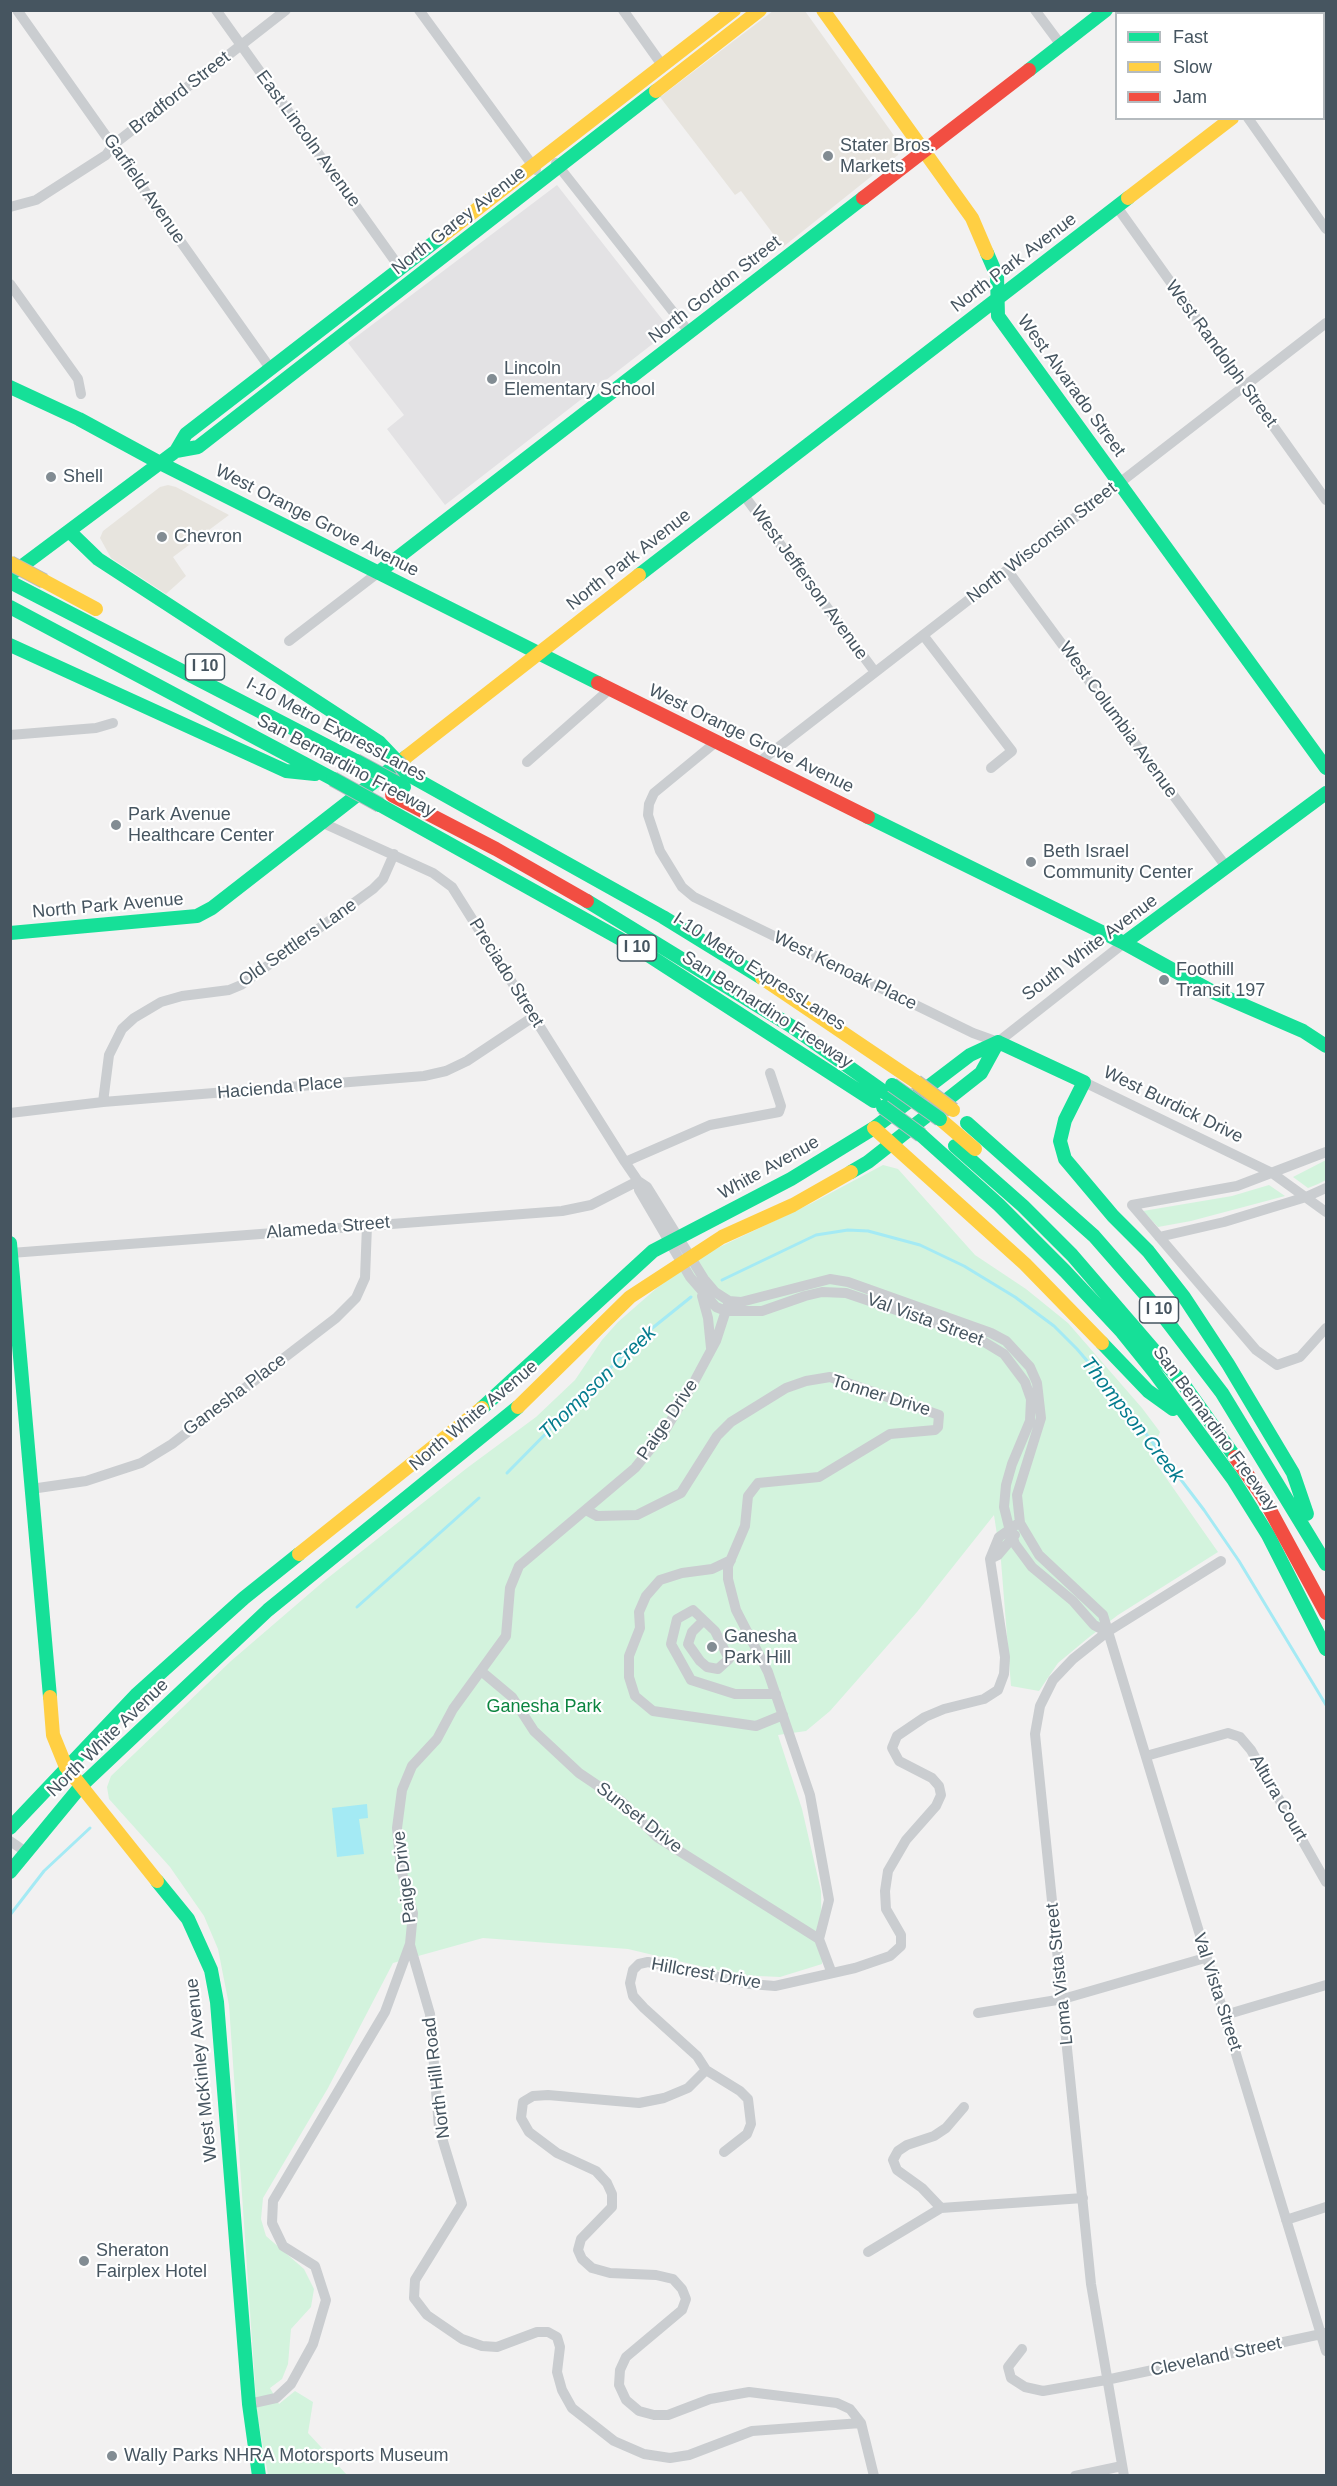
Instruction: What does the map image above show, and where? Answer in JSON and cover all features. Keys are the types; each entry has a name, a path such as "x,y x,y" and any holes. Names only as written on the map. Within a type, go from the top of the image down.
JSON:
{"main road":[{"name":"North Garey Avenue","path":"10,575 160,463 176,450 186,434 734,10"},
{"name":"North Garey Avenue","path":"176,450 198,447 760,10"},
{"name":"West Alvarado Street","path":"822,10 972,218 997,276 998,316 1326,768"},
{"name":"North Gordon Street","path":"379,572 1106,10"},
{"name":"North Park Avenue","path":"10,933 197,916 212,908 743,494 1229,120"},
{"name":"West Orange Grove Avenue","path":"10,387 79,419 160,463 758,763 1124,943 1213,992 1303,1032 1326,1046"},
{"path":"69,531 79,543 107,565 380,742 404,784"},
{"path":"10,563 106,614"},
{"name":"I-10 Metro ExpressLanes","path":"10,582 361,757"},
{"name":"San Bernardino Freeway","path":"10,607 330,777 642,951 890,1097 931,1127 999,1205 1122,1332 1195,1426 1233,1479 1268,1535 1326,1649"},
{"name":"I-10 Metro ExpressLanes","path":"85,646 108,645 345,771 404,784 496,849 644,934 791,1026 1024,1191 1117,1285"},
{"path":"12,646 286,771 330,777"},
{"name":"San Bernardino Freeway","path":"221,675 404,784 663,916 796,999 953,1110 1094,1236 1157,1308 1222,1392 1326,1564"},
{"name":"South White Avenue","path":"1124,943 1326,794"},
{"name":"South White Avenue","path":"874,1128 970,1055 998,1042"},
{"name":"West Burdick Drive","path":"998,1042 1084,1082"},
{"name":"North White Avenue","path":"10,1872 81,1786 268,1610 530,1397 630,1297 686,1258 723,1237 793,1205 868,1162 981,1073 998,1042"},
{"path":"1084,1082 1065,1120 1060,1141 1065,1159 1113,1216 1148,1251 1184,1297 1222,1355 1293,1473 1319,1549"},
{"name":"I-10 Metro ExpressLanes","path":"931,1127 1045,1227 1142,1334 1217,1430 1263,1497 1326,1613"},
{"path":"874,1128 1025,1264 1148,1391 1195,1426"},
{"name":"White Avenue","path":"675,1240 791,1179 874,1128"},
{"name":"North White Avenue","path":"10,1828 136,1695 244,1599 450,1434 525,1370 652,1251 675,1240"},
{"name":"West McKinley Avenue","path":"11,1248 14,1335 31,1489 53,1735 66,1767 183,1912 211,1970 217,2002 249,2404 260,2475"},
{"path":"1147,1318 1216,1408 1261,1474 1326,1586"}],"street":[{"name":"Garfield Avenue","path":"17,10 270,368"},
{"name":"East Lincoln Avenue","path":"216,10 400,268"},
{"name":"Bradford Street","path":"10,207 36,200 106,155 113,146 286,10"},
{"path":"419,10 543,179"},
{"path":"623,10 662,65"},
{"path":"1035,10 1061,45"},
{"path":"1249,120 1326,229"},
{"path":"549,153 689,332"},
{"name":"West Randolph Street","path":"1117,207 1326,500"},
{"path":"10,284 78,379 81,394"},
{"name":"North Wisconsin Street","path":"758,763 1326,323"},
{"name":"West Jefferson Avenue","path":"743,494 875,672"},
{"name":"West Columbia Avenue","path":"1008,571 1227,868"},
{"name":"North Gordon Street","path":"289,641 379,572"},
{"path":"923,635 1012,751 991,768"},
{"path":"527,762 610,689"},
{"path":"10,735 96,728 112,723"},
{"name":"West Kenoak Place","path":"716,742 654,793 649,804 648,815 660,851 682,887 694,897 973,1033 998,1042"},
{"name":"Preciado Street","path":"322,823 433,873 452,887 625,1162 638,1181 647,1187 686,1258"},
{"name":"Old Settlers Lane","path":"103,1102 109,1054 122,1029 134,1018 161,1002 183,996 230,990 241,985 373,889 383,879 394,854"},
{"name":"South White Avenue","path":"998,1042 1124,943"},
{"name":"Hacienda Place","path":"10,1113 103,1102 424,1076 446,1071 466,1061 533,1017"},
{"path":"625,1162 710,1125 779,1112 781,1106 770,1073"},
{"name":"West Burdick Drive","path":"1084,1082 1272,1173 1326,1212"},
{"path":"1326,1152 1237,1186 1132,1205 1256,1350 1277,1365 1300,1357 1326,1328"},
{"name":"Alameda Street","path":"11,1248 562,1210 591,1205 638,1181"},
{"path":"1159,1237 1224,1222 1306,1197 1326,1188"},
{"name":"Ganesha Place","path":"31,1489 86,1481 141,1463 172,1444 336,1318 356,1298 365,1278 367,1225"},
{"path":"686,1258 702,1293 708,1318 711,1350"},
{"path":"686,1258 727,1306"},
{"name":"Val Vista Street","path":"727,1306 837,1279 866,1286 930,1309 1006,1341 1030,1367 1037,1383 1041,1418 1017,1495 1022,1526 1039,1555 1103,1616 1205,1958 1226,2015 1286,2220 1324,2333 1326,2351"},
{"name":"Val Vista Street","path":"727,1306 762,1311 822,1292 846,1293 976,1337 994,1346 1012,1362 1025,1382 1031,1399 1030,1421 1011,1464 1005,1493 1004,1507 1011,1533 1032,1567 1073,1601 1094,1625 1107,1632"},
{"path":"702,1293 716,1307 727,1306"},
{"name":"Paige Drive","path":"249,2404 276,2398 291,2384 313,2344 326,2300 315,2266 283,2246 272,2223 273,2201 385,2012 410,1944 413,1913 400,1869 397,1828 402,1790 411,1766 437,1738 453,1709 506,1636 510,1588 519,1566 635,1468 664,1432 711,1350 727,1306"},
{"name":"Tonner Drive","path":"586,1510 597,1516 637,1515 681,1493 717,1436 731,1422 786,1388 806,1381 830,1377 939,1415 938,1427 935,1430 890,1434 819,1477 758,1483 748,1496 745,1526 731,1560 728,1579 736,1610 768,1672 810,1795 829,1900 819,1939"},
{"path":"1005,1493 1017,1495"},
{"name":"Hillcrest Drive","path":"706,2070 697,2056 633,1996 630,1983 633,1970 639,1964 648,1962 750,1984 775,1986 831,1971 855,1968 890,1956 901,1946 901,1935 886,1909 885,1891 888,1871 906,1840 936,1806 941,1795 939,1786 932,1778 899,1761 892,1748 897,1736 925,1717 944,1709 984,1699 998,1690 1004,1674 1005,1657 990,1559 998,1554 1011,1533 1022,1526"},
{"path":"731,1560 712,1569 682,1573 660,1580 646,1596 639,1612 640,1628 629,1656 629,1677 635,1696 653,1711 756,1726 783,1715"},
{"name":"Loma Vista Street","path":"1123,2471 1091,2284 1035,1734 1040,1706 1053,1680 1072,1659 1107,1632 1221,1561"},
{"path":"703,1621 693,1610 677,1619 671,1644 691,1680 735,1694 776,1694"},
{"name":"Sunset Drive","path":"481,1671 512,1697 534,1731 579,1773 622,1803 657,1837 819,1939"},
{"name":"Altura Court","path":"1146,1756 1228,1733 1240,1737 1251,1750 1326,1882"},
{"path":"10,1841 26,1852"},
{"path":"819,1939 831,1971"},
{"name":"North Hill Road","path":"410,1944 430,2014 439,2128 462,2204 415,2280 414,2298 427,2315 462,2339 482,2346 497,2347 537,2332 548,2332 557,2337 560,2347 557,2372 562,2390 572,2408 614,2441 644,2454 670,2458 689,2455 752,2431 861,2423"},
{"path":"978,2013 1063,1999 1205,1958"},
{"path":"1226,2015 1326,1985"},
{"path":"724,2152 747,2134 751,2112 748,2099 740,2091 706,2070 688,2088 663,2098 639,2103 548,2095 533,2097 523,2102 521,2118 529,2132 557,2153 596,2171 607,2183 612,2194 612,2207 581,2240 578,2250 582,2259 592,2268 610,2273 656,2275 673,2279 682,2289 686,2299 682,2310 626,2357 620,2370 619,2385 626,2400 639,2411 654,2415 668,2415 710,2399 749,2392 837,2403 850,2409 861,2423 874,2475"},
{"path":"941,2208 922,2188 897,2170 894,2160 897,2151 907,2145 934,2136 946,2128 964,2107"},
{"path":"868,2252 941,2208 1083,2198"},
{"path":"1286,2220 1326,2207"},
{"name":"Cleveland Street","path":"1022,2349 1008,2367 1011,2378 1025,2388 1043,2391 1106,2380 1324,2333"},
{"path":"1075,2475 1123,2471"}],"shaded area":[{"path":"773,11 805,11 900,144 898,155 783,247 741,191 735,195 660,97"},
{"name":"Lincoln Elementary School","path":"557,185 669,328 668,332 445,505 387,429 404,415 348,343"},
{"path":"168,485 229,515 173,557 186,576 166,594 111,558 100,538 103,531 160,487"}],"green space":[{"path":"1326,1160 1326,1180 1308,1188 1293,1177"},
{"name":"Ganesha Park","path":"883,1165 898,1169 975,1255 1026,1289 1068,1323 1142,1408 1160,1432 1150,1455 1218,1552 1118,1615 1088,1638 1058,1663 1039,1691 1011,1686 1001,1561 994,1515 917,1612 830,1711 806,1731 778,1735 802,1809 821,1891 822,1964 780,1977 737,1975 628,1949 483,1938 393,1963 328,2088 263,2198 261,2219 266,2236 304,2269 314,2289 311,2307 291,2329 288,2364 282,2379 270,2388 279,2404 295,2391 313,2402 308,2433 347,2475 268,2475 257,2413 229,2005 218,1949 204,1916 170,1867 109,1799 107,1787 111,1776 231,1661 324,1581 467,1468 536,1417 575,1380 602,1340 618,1322 658,1287 707,1253 812,1203"},
{"path":"1269,1185 1285,1196 1191,1221 1158,1227 1143,1211 1232,1196"}],"water":[{"path":"367,1804 368,1818 359,1819 364,1854 337,1857 332,1808"}],"waterway":[{"name":"Thompson Creek","path":"722,1280 816,1235 848,1230 868,1231 920,1245 964,1266 1015,1297 1054,1326 1118,1397 1204,1510 1239,1561 1326,1705"},
{"name":"Thompson Creek","path":"507,1473 640,1338 691,1297"},
{"name":"Thompson Creek","path":"357,1607 479,1498"},
{"name":"Thompson Creek","path":"10,1915 44,1871 90,1828"}],"traffic: fast":[{"path":"1029,70 1106,10"},
{"path":"176,451 198,447 656,91"},
{"path":"379,572 863,198"},
{"path":"639,575 1128,198"},
{"path":"10,575 176,451 186,434 441,237"},
{"path":"987,253 997,276 998,316 1326,768"},
{"path":"10,387 79,419 160,463"},
{"path":"160,463 598,683"},
{"path":"69,531 98,559 379,742 397,761"},
{"path":"10,582 356,761"},
{"path":"10,607 333,779"},
{"path":"10,645 286,771 315,774"},
{"path":"10,933 197,916 212,908 406,757"},
{"path":"356,761 404,787"},
{"path":"397,761 407,774"},
{"path":"407,774 663,917 762,978"},
{"path":"333,779 380,805"},
{"path":"1124,943 1326,793"},
{"path":"380,805 642,951 874,1101"},
{"path":"868,817 1124,943 1213,992 1303,1031 1326,1046"},
{"path":"587,901 791,1026 894,1099"},
{"path":"998,1042 1084,1082"},
{"path":"482,1408 653,1251 791,1179 874,1128 970,1055 998,1042"},
{"path":"851,1172 868,1162 981,1073 998,1042"},
{"path":"1084,1082 1065,1120 1060,1141 1065,1159 1113,1216 1148,1251 1184,1297 1228,1364 1293,1473 1307,1514"},
{"path":"892,1085 940,1119"},
{"path":"883,1107 921,1135"},
{"path":"967,1123 1094,1236 1157,1308 1222,1393 1326,1564"},
{"path":"921,1135 999,1205 1065,1271 1122,1332 1155,1373 1233,1479 1268,1535 1326,1649"},
{"path":"955,1146 1023,1206 1072,1255 1184,1385 1235,1457"},
{"path":"10,1243 50,1697"},
{"path":"1102,1343 1148,1391 1173,1409"},
{"path":"10,1872 81,1786 268,1610 518,1407"},
{"path":"10,1828 136,1695 244,1598 299,1554"},
{"path":"157,1881 188,1919 211,1970 217,2002 249,2404 259,2476"}],"traffic: slow":[{"path":"441,237 734,10"},
{"path":"656,91 760,10"},
{"path":"823,10 972,218 987,253"},
{"path":"1128,198 1229,120"},
{"path":"10,563 44,581"},
{"path":"406,757 639,575"},
{"path":"44,581 96,609"},
{"path":"762,978 916,1082"},
{"path":"916,1082 953,1110"},
{"path":"940,1119 975,1149"},
{"path":"874,1128 1025,1264 1102,1343"},
{"path":"518,1407 630,1297 722,1237 793,1205 851,1172"},
{"path":"299,1554 482,1408"},
{"path":"50,1697 53,1735 66,1767 157,1881"}],"traffic: jam":[{"path":"863,198 1029,70"},
{"path":"598,683 868,817"},
{"path":"392,795 496,849 587,901"},
{"path":"1235,1457 1263,1497 1326,1613"}],"place":[{"name":"Stater Bros. Markets","path":"828,156"},
{"name":"Lincoln Elementary School","path":"492,379"},
{"name":"Shell","path":"51,477"},
{"name":"Chevron","path":"162,537"},
{"name":"Park Avenue Healthcare Center","path":"116,825"},
{"name":"Beth Israel Community Center","path":"1031,862"},
{"name":"Foothill Transit 197","path":"1164,980"},
{"name":"Ganesha Park Hill","path":"712,1647"},
{"name":"Sheraton Fairplex Hotel","path":"84,2261"},
{"name":"Wally Parks NHRA Motorsports Museum","path":"112,2456"}]}
